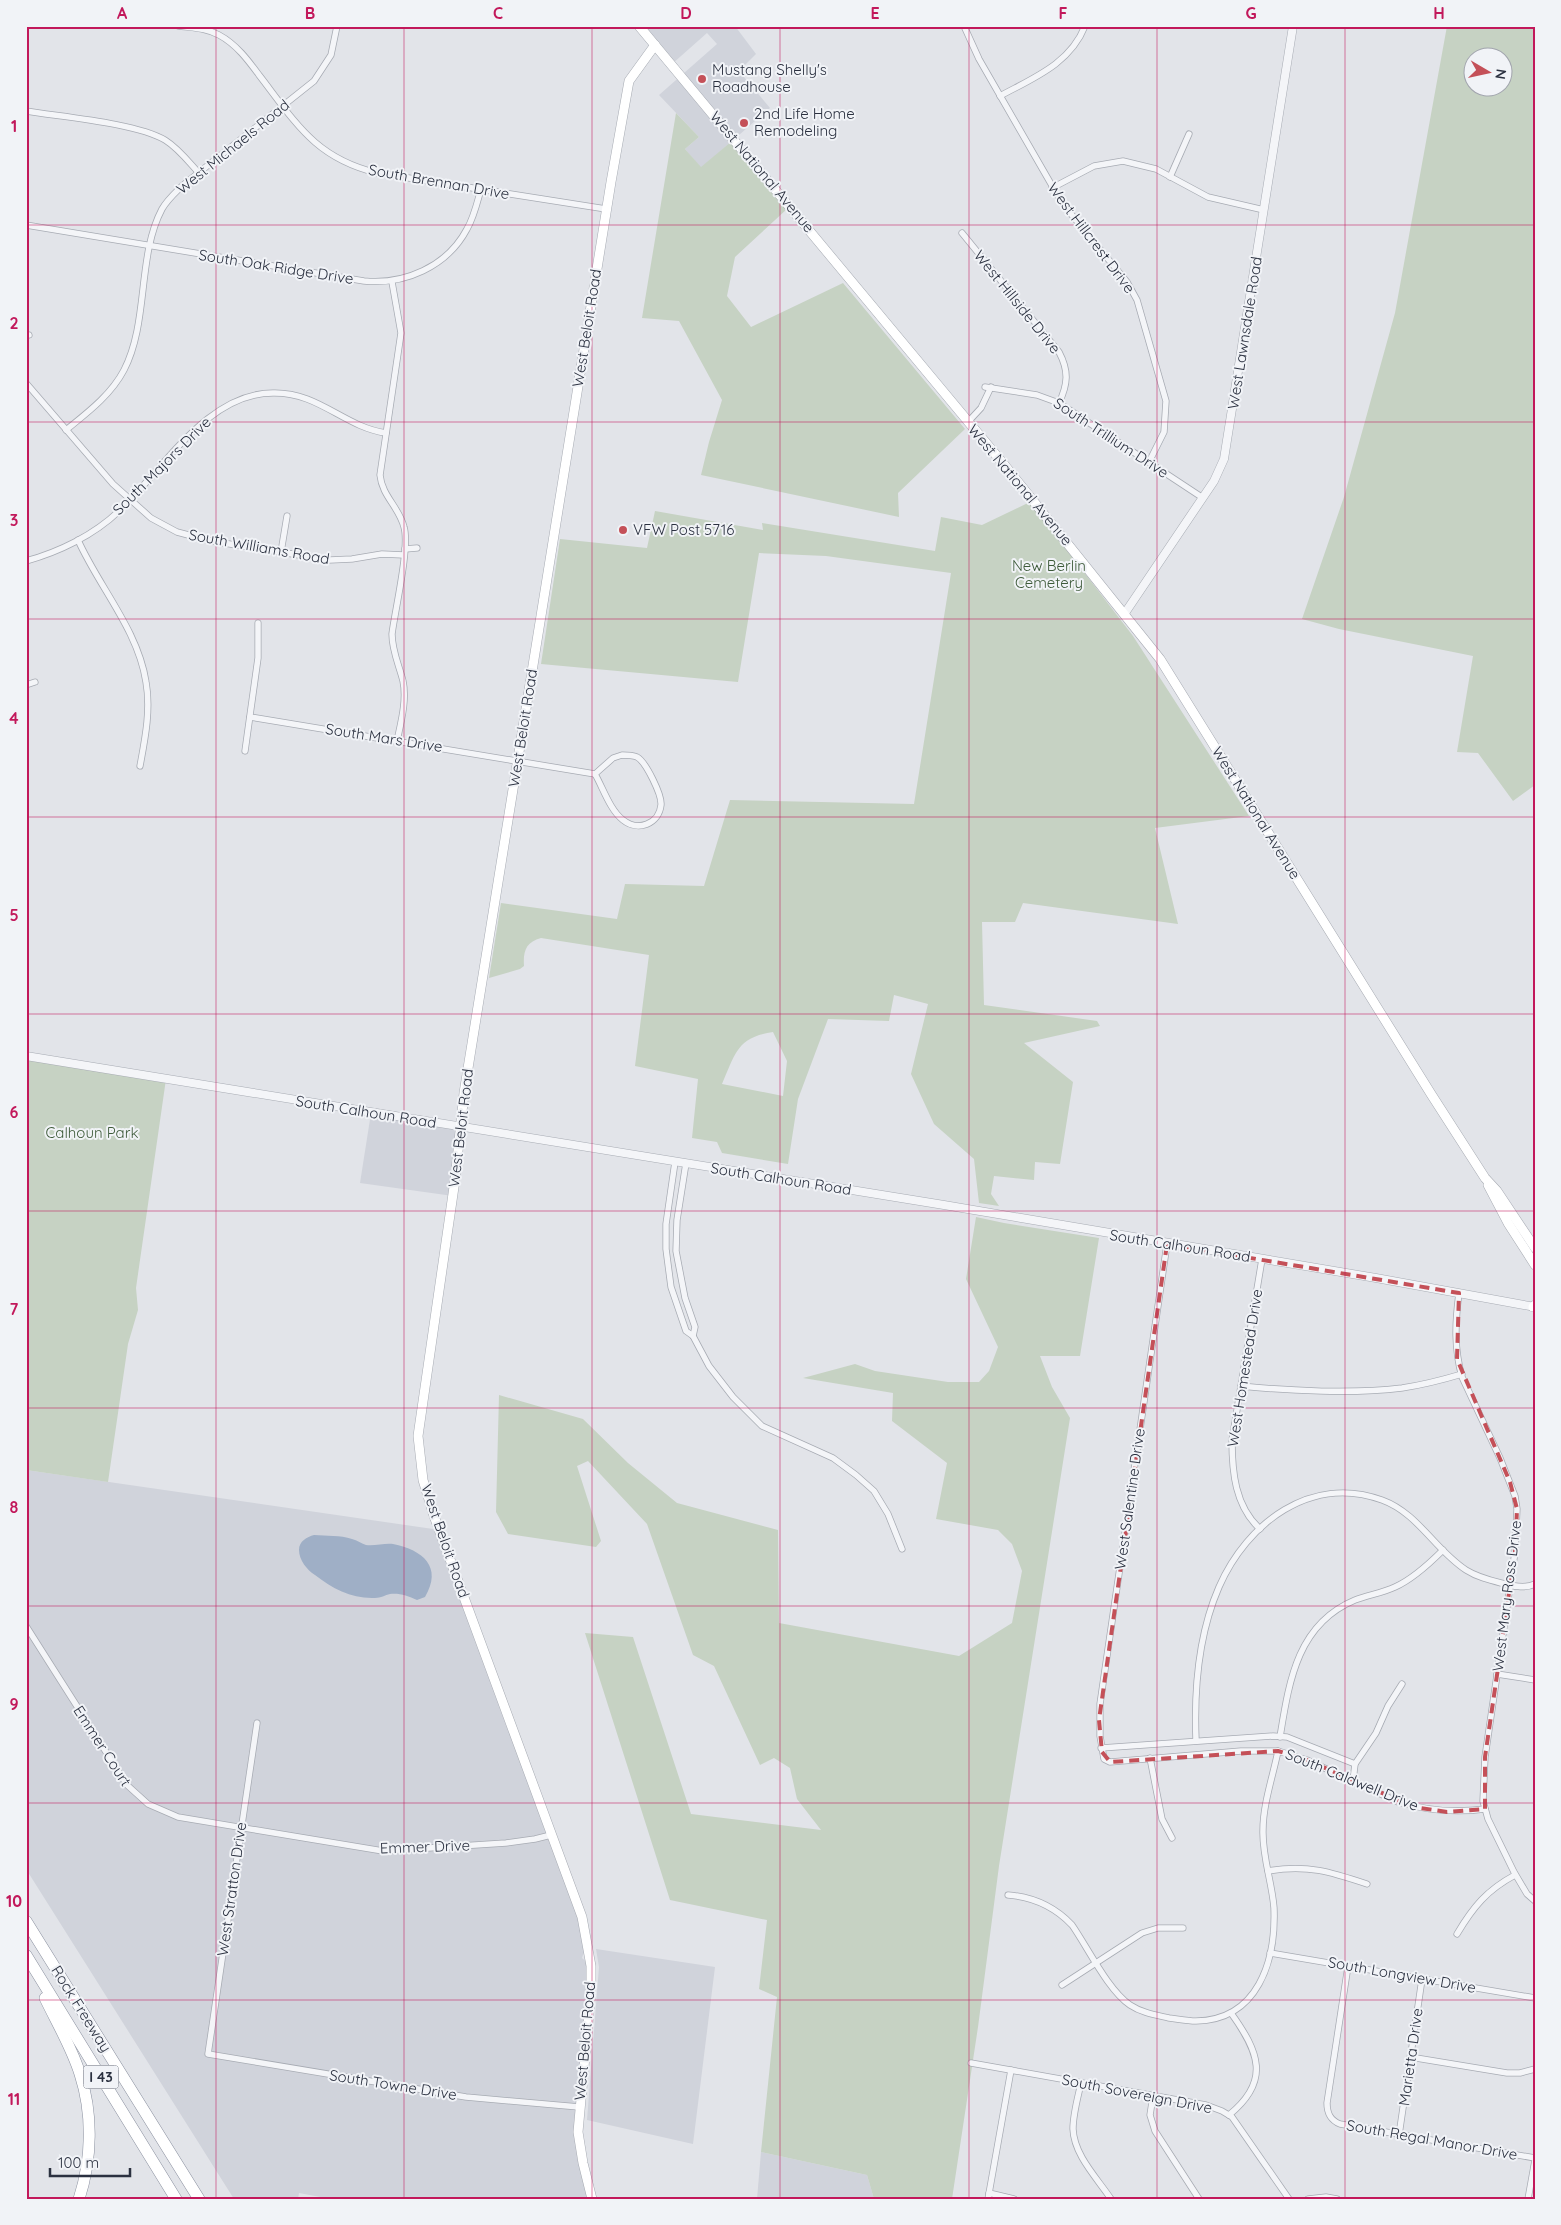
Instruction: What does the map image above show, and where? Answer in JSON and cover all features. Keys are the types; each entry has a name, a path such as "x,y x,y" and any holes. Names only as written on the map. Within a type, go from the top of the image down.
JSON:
{"highway":[{"name":"Rock Freeway","path":"26,1921 200,2199"},
{"name":"Rock Freeway","path":"26,1955 176,2199"},
{"path":"26,1961 81,2075 88,2108 90,2133 87,2163 79,2199"},
{"path":"162,2139 207,2199"}],"main road":[{"name":"West National Avenue","path":"639,26 968,422 1125,613 1160,659 1485,1178 1535,1265"},
{"name":"West Beloit Road","path":"592,2199 578,2132 590,2010 591,1966 582,1918 434,1516 420,1463 420,1420 456,1180 464,1093 483,968 606,209 626,92 634,73 655,45"},
{"name":"West National Avenue","path":"1485,1178 1499,1193 1535,1248"}],"street":[{"name":"South Brennan Drive","path":"178,26 211,32 226,40 244,56 315,144 349,164 377,173 606,209"},
{"name":"West Michaels Road","path":"66,430 109,391 128,361 136,338 154,230 163,208 182,186 198,172 308,87 320,74 331,55 337,26"},
{"name":"West Hillcrest Drive","path":"964,26 979,59 1052,188 1076,223 1127,282 1143,314 1166,401 1167,414 1164,432 1149,462"},
{"path":"1000,96 1059,62 1077,43 1085,26"},
{"name":"West Lawnsdale Road","path":"1125,613 1203,498 1219,471 1228,446 1293,26"},
{"path":"26,112 127,128 156,136 172,145 198,172"},
{"path":"1170,177 1189,134"},
{"path":"1052,188 1094,166 1113,161 1145,165 1208,197 1264,210"},
{"name":"South Oak Ridge Drive","path":"26,225 364,281 392,282 422,272 449,253 467,230 481,189"},
{"name":"West Hillside Drive","path":"962,233 1059,352 1064,361 1067,375 1065,389 1059,402"},
{"path":"392,282 401,333 382,455 381,483 404,526 405,552 392,634 392,647 404,688 403,710 397,741"},
{"name":"South Williams Road","path":"26,383 93,463 130,500 151,518 177,532 211,541 341,560 405,552 417,548"},
{"name":"South Trillium Drive","path":"968,422 982,408 988,387 1037,395 1059,402 1203,498"},
{"name":"South Majors Drive","path":"26,561 43,556 78,540 108,521 205,421 226,405 247,396 272,393 297,395 326,407 362,427 386,433"},
{"path":"281,552 286,516"},
{"path":"78,540 135,645 144,670 148,695 147,721 140,766"},
{"path":"245,751 258,658 258,623"},
{"path":"26,685 35,682"},
{"name":"South Mars Drive","path":"250,717 595,774"},
{"path":"622,755 639,758 645,764 661,797 658,814 652,822 643,826 633,825 624,821 616,813 595,774 613,758 622,755"},
{"name":"South Calhoun Road","path":"26,1056 1262,1259 1534,1306"},
{"path":"675,1162 666,1224 666,1249 674,1295 686,1331 693,1336 709,1366 727,1390 762,1426 832,1458 856,1474 874,1491 888,1514 902,1549"},
{"path":"686,1164 677,1220 676,1249 683,1292 695,1327 693,1336"},
{"name":"West Salentine Drive","path":"1102,1751 1100,1704 1167,1244"},
{"path":"666,1249 676,1249"},
{"name":"West Homestead Drive","path":"1260,1529 1238,1496 1234,1479 1232,1440 1262,1259"},
{"path":"674,1295 683,1292"},
{"name":"West Mary Ross Drive","path":"1459,1293 1455,1340 1462,1374 1500,1458 1514,1496 1517,1527 1483,1776 1486,1809 1488,1819 1515,1874 1527,1894 1535,1901"},
{"path":"1241,1386 1279,1390 1373,1390 1402,1388 1462,1374"},
{"path":"1196,1740 1198,1678 1210,1614 1219,1588 1231,1564 1260,1529 1293,1504 1318,1496 1347,1492 1384,1500 1415,1520 1443,1550 1466,1570 1482,1578 1510,1585 1529,1586 1535,1584"},
{"path":"1280,1737 1291,1683 1299,1657 1310,1635 1321,1621 1337,1609 1356,1600 1395,1588 1408,1580 1443,1550"},
{"name":"Emmer Court","path":"26,1626 132,1792 148,1804 168,1814 241,1827"},
{"path":"1497,1674 1535,1680"},
{"path":"1353,1781 1355,1764 1376,1733 1388,1706 1402,1684"},
{"name":"West Stratton Drive","path":"208,2054 256,1723"},
{"name":"South Caldwell Drive","path":"1355,1764 1307,1744 1280,1737 1260,1736 1196,1740 1102,1751 1104,1759 1110,1762 1241,1751 1278,1751 1308,1760 1398,1802 1431,1811 1455,1812 1486,1809"},
{"path":"1008,1895 1038,1901 1056,1911 1072,1925 1123,1999 1146,2013 1193,2021 1213,2020 1232,2013 1248,2000 1258,1987 1264,1975 1270,1953 1274,1908 1262,1827 1278,1751"},
{"path":"1150,1758 1162,1819 1172,1838"},
{"name":"Emmer Drive","path":"241,1827 367,1849 397,1852 516,1842 550,1835"},
{"path":"1268,1871 1307,1868 1326,1871 1367,1884"},
{"path":"1457,1934 1482,1898 1494,1887 1515,1874"},
{"path":"1062,1985 1149,1930 1165,1927 1183,1928"},
{"name":"South Longview Drive","path":"1270,1953 1535,1998"},
{"name":"South Regal Manor Drive","path":"1348,1966 1327,2103 1327,2109 1331,2118 1340,2124 1535,2159"},
{"name":"Marietta Drive","path":"1399,2135 1422,1979"},
{"path":"1229,2115 1250,2094 1255,2082 1257,2066 1252,2045 1232,2013"},
{"name":"South Towne Drive","path":"208,2054 466,2097 579,2107"},
{"path":"1410,2057 1506,2073 1520,2073 1535,2068"},
{"name":"South Sovereign Drive","path":"971,2063 1206,2105 1229,2115 1237,2124 1289,2199"},
{"path":"1011,2070 989,2196 1014,2199"},
{"path":"1081,2083 1074,2123 1074,2137 1083,2157 1111,2199"},
{"path":"1153,2096 1150,2116 1154,2131 1199,2199"},
{"path":"1528,2199 1535,2159"},
{"path":"1308,2199 1326,2197 1338,2199"}],"highlighted area":[{"path":"1167,1244 1459,1293 1457,1359 1510,1482 1517,1509 1515,1552 1485,1757 1485,1809 1447,1812 1414,1807 1307,1760 1278,1751 1110,1762 1102,1752 1099,1720"}],"shaded area":[{"path":"639,26 735,26 756,54 739,71 770,108 701,168 685,149 699,137 659,95 717,44 707,33 672,64"},
{"path":"371,1113 461,1127 453,1196 360,1183"},
{"path":"26,1470 440,1530 587,1942 582,1958 591,1966 578,2121 592,2199 331,2199 299,2193 298,2199 234,2199 26,1869"},
{"path":"596,1949 715,1967 693,2144 587,2120 599,1967"},
{"path":"761,2152 867,2175 874,2199 757,2199"}],"green space":[{"path":"1447,26 1535,26 1535,785 1513,801 1478,753 1457,752 1473,656 1339,629 1302,619 1344,497 1395,313"},
{"path":"676,113 699,137 685,149 701,167 732,141 787,209 735,257 727,296 751,327 843,283 965,429 898,493 899,517 701,475 722,400 679,321 642,318"},
{"name":"New Berlin Cemetery","path":"1030,502 1133,636 1249,816 1155,828 1178,924 1023,903 1015,922 982,922 984,1005 1097,1021 1100,1026 1024,1043 1073,1082 1060,1164 1035,1162 1034,1180 994,1176 991,1194 999,1206 979,1203 974,1159 934,1124 911,1074 928,1004 894,995 889,1021 828,1019 798,1099 788,1164 722,1153 717,1142 692,1138 698,1079 635,1066 649,955 541,938 532,942 526,948 524,966 520,969 489,978 501,903 617,919 625,884 704,886 730,800 914,804 951,573 826,556 759,553 738,682 541,664 560,539 647,548 655,511 763,530 762,523 935,551 941,517 982,525","holes":["773,1032 787,1061 783,1096 722,1084 730,1064 739,1049 744,1043 761,1034"]},
{"name":"Calhoun Park","path":"26,1056 166,1079 136,1288 138,1310 128,1344 108,1482 26,1470"},
{"path":"976,1217 1099,1238 1080,1356 1040,1356 1052,1387 1070,1418 999,1866 978,2027 952,2199 874,2199 867,2175 761,2152 777,1997 759,1989 767,1920 670,1900 585,1633 633,1637 691,1814 821,1830 797,1799 790,1768 774,1758 760,1765 714,1666 693,1655 647,1524 588,1461 577,1466 601,1541 596,1547 508,1534 496,1512 499,1395 583,1419 628,1463 677,1503 778,1530 779,1623 959,1656 1012,1623 1022,1571 1012,1544 998,1530 936,1519 947,1463 892,1421 893,1393 803,1378 855,1364 875,1371 948,1382 979,1382 989,1371 998,1347 966,1279"}],"water":[{"path":"314,1535 343,1537 366,1545 393,1544 421,1555 431,1569 432,1577 425,1597 417,1600 404,1595 390,1594 377,1598 367,1598 351,1595 336,1589 309,1570 300,1557 300,1544 306,1538"}],"place":[{"name":"Mustang Shelly's Roadhouse","path":"702,79"},
{"name":"2nd Life Home Remodeling","path":"744,123"},
{"name":"VFW Post 5716","path":"623,530"}]}
